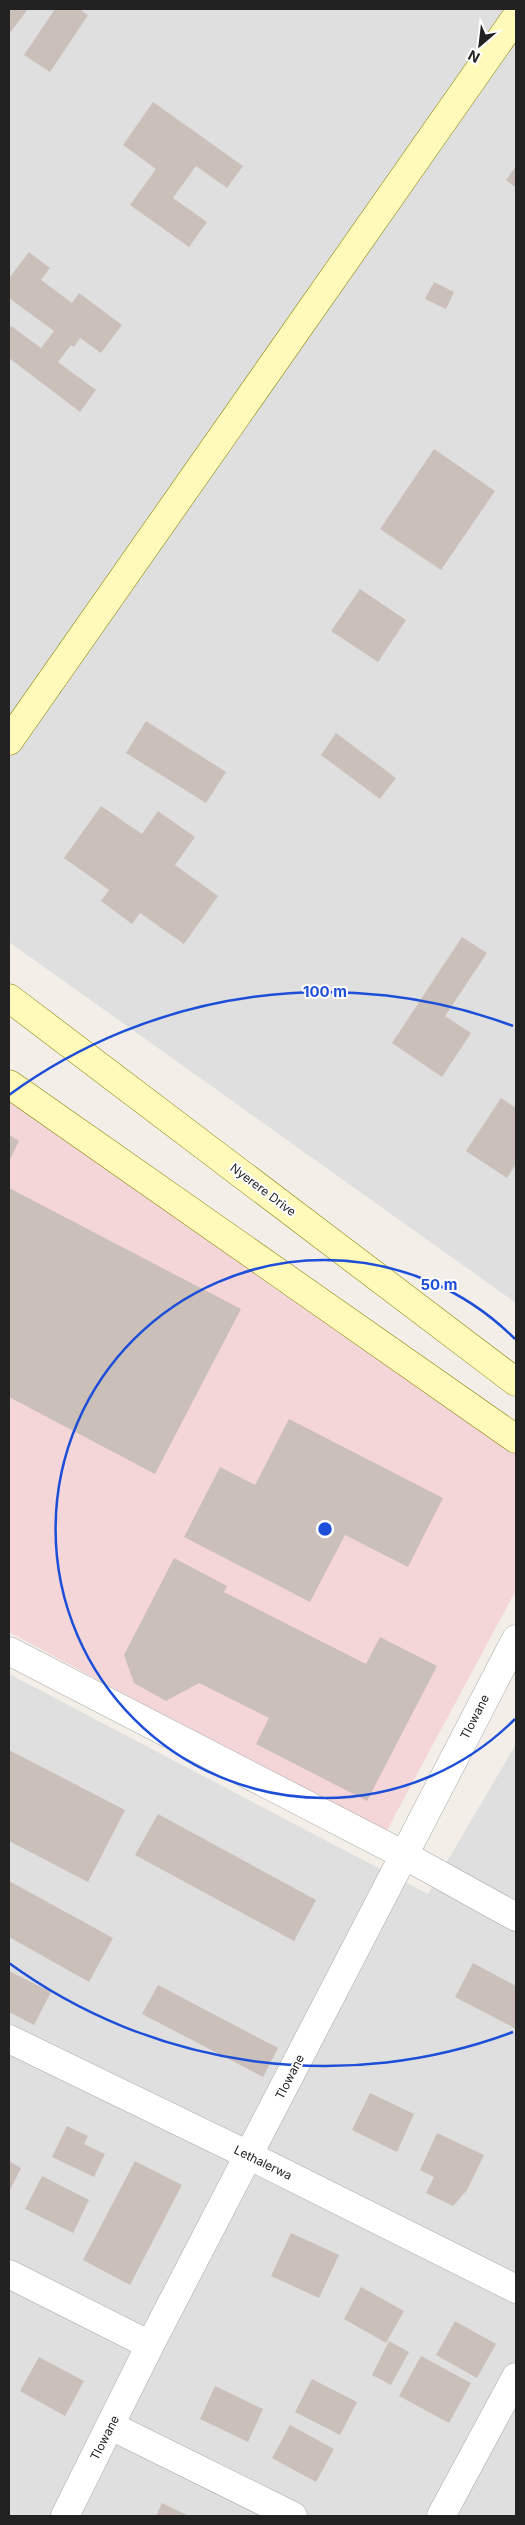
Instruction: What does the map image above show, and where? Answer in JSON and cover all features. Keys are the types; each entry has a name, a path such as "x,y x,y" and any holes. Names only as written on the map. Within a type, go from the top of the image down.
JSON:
{"main road":[{"path":"9,741 516,17"},
{"name":"Nyerere Drive","path":"9,998 516,1382"},
{"path":"9,1084 516,1439"}],"street":[{"name":"Tlowane","path":"64,2516 111,2426 150,2345 250,2156 516,1639"},
{"path":"9,1651 404,1855 516,1917"},
{"name":"Lethalerwa","path":"9,2039 250,2156 516,2289"},
{"path":"9,2274 150,2345"},
{"path":"441,2516 516,2377"},
{"path":"111,2426 293,2516"}],"shaded area":[{"path":"9,9 516,9 516,1303 9,942"},
{"path":"9,1077 516,1447 516,1590 385,1834 9,1632"},
{"path":"9,1674 428,1894 516,1744 516,2516 9,2516"}],"building":[{"path":"9,9 28,9 9,34"},
{"path":"55,9 79,9 88,15 50,72 24,55"},
{"path":"153,102 243,166 227,188 196,166 173,198 207,222 189,247 130,205 156,169 123,145"},
{"path":"516,166 516,188 506,180"},
{"path":"29,252 50,268 41,280 72,303 79,293 122,325 101,353 80,338 74,347 71,345 58,362 96,390 80,412 9,358 9,330 11,326 41,348 54,331 9,298 10,277"},
{"path":"434,282 454,292 446,309 425,299"},
{"path":"434,449 495,491 441,570 380,529"},
{"path":"360,589 406,620 378,662 331,631"},
{"path":"146,721 226,772 206,803 126,753"},
{"path":"336,733 396,778 380,799 321,755"},
{"path":"101,806 142,834 158,811 195,837 175,865 218,896 184,944 140,913 132,924 101,901 109,890 64,858"},
{"path":"462,937 487,953 445,1016 471,1033 442,1077 392,1043"},
{"path":"501,1098 516,1108 516,1164 507,1178 466,1151"},
{"path":"9,1135 19,1141 9,1161"},
{"path":"9,1188 241,1309 155,1474 9,1397"},
{"path":"289,1419 443,1498 408,1567 345,1535 310,1602 184,1537 220,1467 255,1485"},
{"path":"174,1558 227,1586 224,1592 366,1664 380,1637 437,1666 367,1801 256,1744 269,1718 199,1683 166,1701 134,1683 124,1655"},
{"path":"9,1750 125,1810 88,1882 9,1841"},
{"path":"158,1814 316,1900 294,1941 135,1855"},
{"path":"9,1881 113,1938 89,1982 9,1937"},
{"path":"473,1963 516,1986 516,2029 455,1997"},
{"path":"9,1971 51,1992 34,2025 9,2012"},
{"path":"158,1985 278,2048 263,2077 142,2014"},
{"path":"370,2093 414,2114 397,2152 352,2130"},
{"path":"67,2126 88,2136 84,2144 105,2154 94,2177 52,2157"},
{"path":"437,2133 484,2155 467,2190 453,2206 426,2193 434,2177 420,2170"},
{"path":"9,2161 21,2168 9,2192"},
{"path":"135,2161 182,2185 130,2285 83,2260"},
{"path":"42,2176 89,2200 73,2233 25,2209"},
{"path":"291,2233 339,2255 319,2298 271,2276"},
{"path":"361,2287 404,2311 386,2343 344,2319"},
{"path":"455,2321 496,2344 477,2378 436,2355"},
{"path":"389,2341 409,2352 391,2385 372,2375"},
{"path":"421,2356 471,2383 449,2423 399,2396"},
{"path":"39,2357 84,2381 65,2416 20,2391"},
{"path":"312,2379 357,2402 340,2435 295,2412"},
{"path":"215,2386 263,2409 248,2442 200,2419"},
{"path":"290,2425 334,2449 316,2482 272,2458"},
{"path":"162,2503 189,2516 156,2516"}]}
